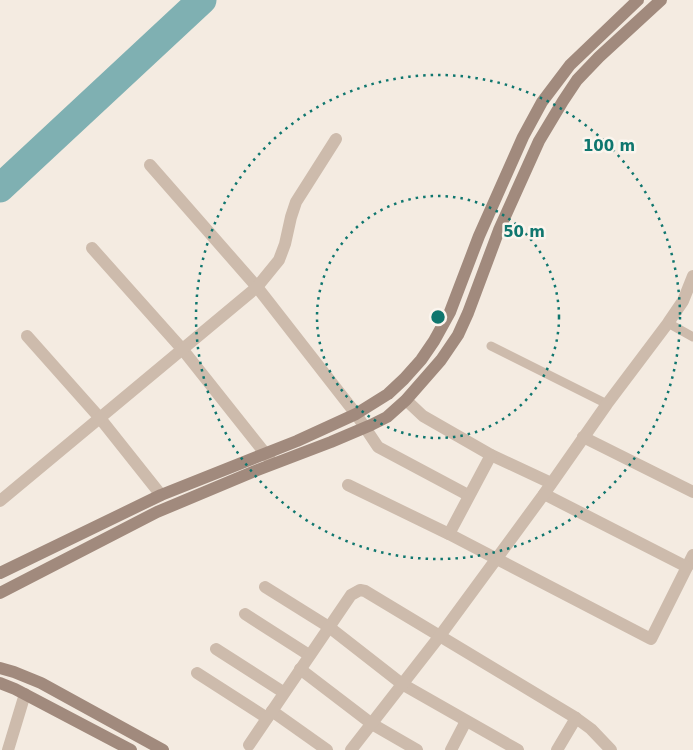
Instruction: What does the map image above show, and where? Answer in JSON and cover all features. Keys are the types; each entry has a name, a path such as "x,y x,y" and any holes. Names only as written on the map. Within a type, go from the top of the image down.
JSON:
{"street":[{"path":"0,573 161,495 297,441 356,414 388,394 404,379 434,341 450,312 478,236 523,137 542,102 570,65 638,0"},
{"path":"0,593 158,512 365,428 387,417 406,400 441,360 458,335 499,230 539,141 563,101 577,80 598,57 661,0"},
{"path":"0,501 257,287 279,260 296,202 336,139"},
{"path":"150,165 257,287 356,414 378,447 468,495"},
{"path":"92,248 183,350 274,464"},
{"path":"354,749 544,494 607,404 668,323 683,301 693,276"},
{"path":"27,336 99,417 161,495"},
{"path":"406,400 423,416 491,455 551,483"},
{"path":"583,438 693,492"},
{"path":"449,534 468,495 491,455"},
{"path":"348,485 449,534 651,639 693,555"},
{"path":"544,494 687,567"},
{"path":"265,587 329,627 402,684 518,750"},
{"path":"249,745 351,595 360,590 365,591 576,718 591,729 611,750"},
{"path":"245,614 309,655"},
{"path":"216,649 284,692"},
{"path":"0,668 42,683 163,750"},
{"path":"300,669 372,724 417,750"},
{"path":"197,673 269,714 326,750"},
{"path":"0,683 25,694 131,750"},
{"path":"8,750 6,736 25,694"},
{"path":"557,750 576,718"},
{"path":"450,750 466,721"}],"lane":[{"path":"668,323 693,337"},
{"path":"490,346 607,404"}],"waterway":[{"path":"0,188 202,0"}]}
